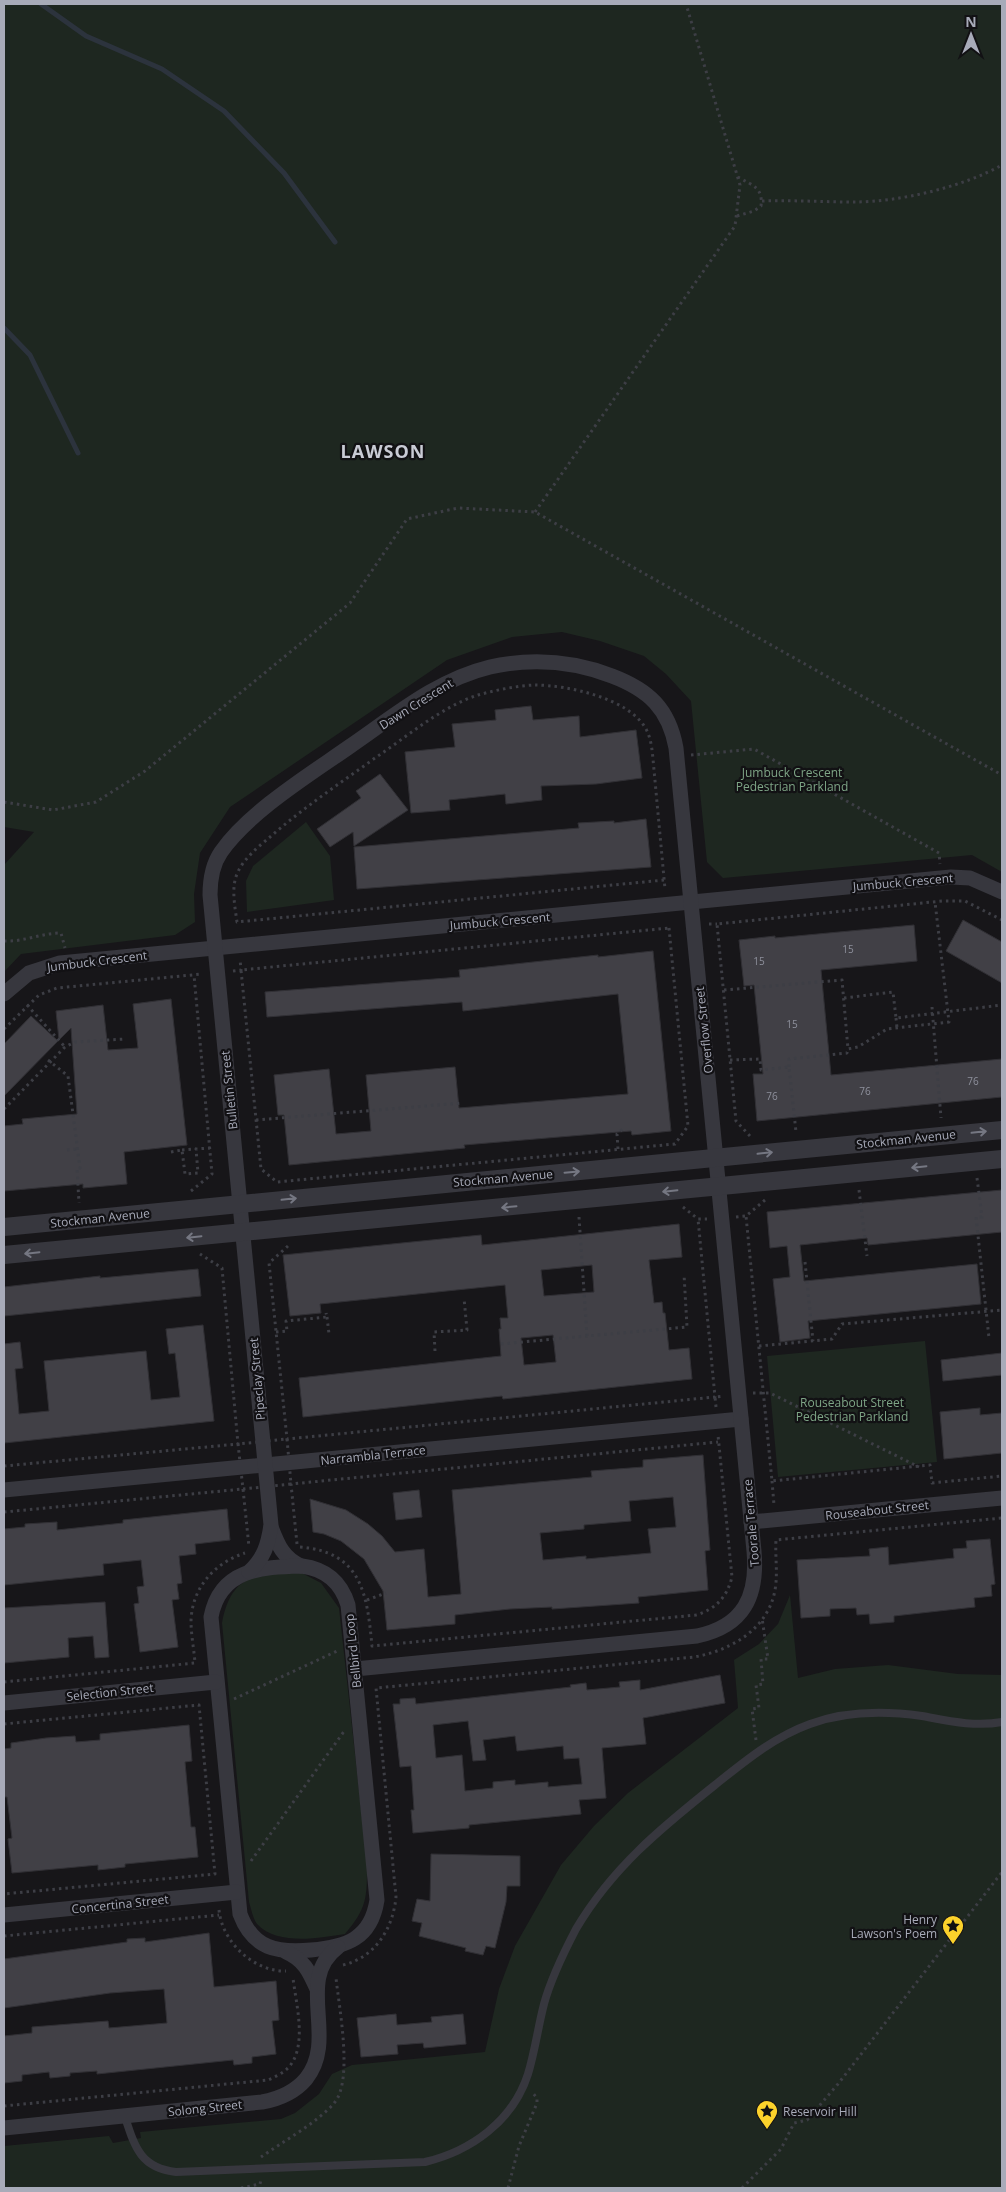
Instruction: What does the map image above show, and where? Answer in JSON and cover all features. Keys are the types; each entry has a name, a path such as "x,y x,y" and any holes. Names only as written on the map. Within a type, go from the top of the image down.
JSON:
{"street":[{"name":"Dawn Crescent","path":"215,948 210,884 215,863 227,844 288,790 420,698 453,680 489,668 526,662 564,664 601,672 636,687 656,702 670,723 677,756 691,902"},
{"name":"Jumbuck Crescent","path":"4,994 29,973 49,965 66,963 941,878 970,878 1002,892"},
{"name":"Overflow Street","path":"691,902 716,1158"},
{"name":"Bulletin Street","path":"215,948 243,1232"},
{"name":"Stockman Avenue","path":"4,1227 1002,1130"},
{"name":"Toorale Terrace","path":"355,1668 697,1636 719,1630 741,1612 754,1587 756,1565 716,1158"},
{"path":"4,1255 1002,1159"},
{"name":"Pipeclay Street","path":"243,1232 271,1525 281,1550 289,1560 302,1566"},
{"name":"Narrambla Terrace","path":"4,1490 741,1419"},
{"name":"Rouseabout Street","path":"751,1522 1002,1498"},
{"name":"Pipeclay Street","path":"249,1572 266,1551 271,1525"},
{"name":"Bellbird Loop","path":"302,1566 325,1573 342,1590 348,1605 377,1900 374,1916 365,1930 353,1940 338,1947 286,1952 268,1947 260,1943 247,1930 240,1914 211,1626 212,1608 220,1592 226,1585 249,1572 302,1566"},
{"name":"Selection Street","path":"4,1703 216,1682"},
{"name":"Concertina Street","path":"4,1915 237,1892"},
{"name":"Solong Street","path":"4,2128 262,2102 284,2096 294,2090 309,2074 319,2054 320,2031 317,1989 323,1964 330,1953 338,1947"},
{"name":"Solong Street","path":"286,1952 297,1957 305,1966 317,1989"}],"lane":[{"path":"125,2116 132,2140 140,2155 149,2164 161,2170 176,2172 425,2162 456,2154 484,2136 505,2116 522,2087 533,2057 544,2003 552,1982 576,1931 593,1902 616,1873 653,1836 758,1751 781,1737 811,1724 855,1714 892,1713 968,1724 1002,1722"}],"path":[{"path":"534,512 735,226 740,185 686,4"},
{"path":"762,201 854,202 888,200 916,195 957,183 1002,165"},
{"path":"736,216 754,211 761,206 762,201 761,192 738,177"},
{"path":"534,685 559,687 615,703 639,720 650,741 653,759 664,880 237,922 235,878 244,863 258,847 306,806 438,715 476,696 494,691 534,685"},
{"path":"653,759 754,749 939,853 942,901"},
{"path":"758,1135 748,1136 736,1121 717,924 942,901 964,901 1002,920"},
{"path":"848,1049 858,1047 887,1029 950,1022 935,902"},
{"path":"669,928 688,1126 675,1144 277,1182 261,1169 256,1120 241,970 669,928"},
{"path":"4,942 18,942 45,933 61,933 68,986"},
{"path":"4,1029 39,995 68,986 194,975 212,1174 192,1191 185,1192"},
{"path":"724,990 794,982 842,980 847,1053 789,1059 796,1132"},
{"path":"844,998 893,992 897,1028"},
{"path":"27,1005 65,1047"},
{"path":"896,1018 1002,1005"},
{"path":"932,1007 942,1118"},
{"path":"4,1109 49,1061 65,1047 75,1042 124,1039"},
{"path":"730,1060 760,1059 761,1070 789,1067"},
{"path":"49,1061 68,1076 73,1129 76,1129 80,1168 77,1168 79,1203"},
{"path":"256,1120 462,1103"},
{"path":"932,1119 949,1117"},
{"path":"618,1149 617,1134 624,1128"},
{"path":"787,1132 806,1131"},
{"path":"171,1152 210,1148"},
{"path":"67,1150 78,1149"},
{"path":"182,1150 185,1174 198,1173 196,1149"},
{"path":"977,1178 982,1217 976,1217 990,1338"},
{"path":"859,1190 867,1256"},
{"path":"765,1200 746,1216 772,1481 930,1465 932,1483 1002,1476"},
{"path":"70,1204 88,1202"},
{"path":"227,1702 343,1649 696,1615 712,1609 727,1593 732,1577 698,1219 683,1207 675,1208"},
{"path":"570,1218 589,1216"},
{"path":"579,1217 587,1336"},
{"path":"297,1245 287,1246 269,1263 287,1439 770,1393 919,1467"},
{"path":"4,1466 238,1444 222,1268 201,1254"},
{"path":"805,1262 813,1341"},
{"path":"501,1344 687,1327 684,1274"},
{"path":"435,1351 434,1332 468,1330 464,1298"},
{"path":"759,1346 832,1339 842,1324 1002,1310"},
{"path":"326,1312 329,1334"},
{"path":"276,1332 287,1331 286,1322 327,1317"},
{"path":"335,1967 352,1963 365,1956 382,1940 395,1914 396,1896 380,1719 366,1600 356,1578 342,1562 322,1551 297,1547 291,1484 718,1442"},
{"path":"4,1512 243,1489 249,1552 235,1556 213,1570 199,1590 191,1622 195,1663 4,1682"},
{"path":"376,1688 708,1654 731,1646 746,1636 762,1618 775,1592 776,1540 1002,1518"},
{"path":"366,1600 386,1593"},
{"path":"758,1751 752,1709 759,1708 756,1685 763,1684 761,1659 768,1659 762,1618"},
{"path":"4,1724 199,1705 215,1874 4,1894"},
{"path":"246,1866 347,1726 354,1721 380,1719"},
{"path":"742,2188 781,2149 794,2123 807,2120 838,2084 1002,1872"},
{"path":"4,1936 219,1915 229,1938 246,1956 269,1968 293,1970 299,2039 298,2050 287,2068 268,2080 4,2106"},
{"path":"242,2188 260,2184 260,2157 325,2112 336,2101 342,2090 345,2071 336,1976"},
{"path":"508,2188 519,2146 537,2103 537,2098 533,2092 522,2087"}],"green space":[{"name":"Jumbuck Crescent Pedestrian Parkland","path":"4,4 1002,4 1002,872 972,855 723,878 707,862 691,701 666,674 644,656 600,641 562,632 512,637 447,660 230,807 200,853 194,894 195,922 175,935 21,954 4,972 4,865 34,832 4,827"},
{"path":"306,822 330,856 334,900 247,912 246,881 253,866"},
{"name":"Rouseabout Street Pedestrian Parkland","path":"925,1341 937,1462 778,1477 767,1356"},
{"path":"296,1570 321,1583 339,1608 367,1864 367,1886 362,1909 345,1934 299,1939 287,1938 266,1931 257,1924 249,1902 222,1623 231,1595 238,1586 257,1576"},
{"name":"Reservoir Hill","path":"790,1595 798,1678 835,1669 888,1665 958,1674 1002,1675 1002,2188 4,2188 4,2146 109,2136 113,2143 141,2138 140,2132 281,2119 295,2113 319,2094 332,2074 352,2065 485,2052 499,1989 515,1946 561,1865 594,1826 628,1793 738,1708 734,1660 759,1644 778,1624"}],"building":[{"path":"531,706 533,720 579,716 580,737 636,730 642,778 596,784 541,786 542,800 506,804 505,794 449,800 450,810 411,813 405,752 455,747 452,724 496,720 495,710"},
{"path":"380,774 408,810 354,846 353,832 330,847 317,829 361,798 356,791"},
{"path":"646,819 651,867 357,889 354,847 579,828 578,823 614,821 614,823"},
{"path":"963,920 1002,942 1002,983 946,951"},
{"path":"914,925 917,961 821,970 831,1075 1002,1059 1002,1097 757,1121 753,1074 763,1074 754,985 744,986 739,940"},
{"path":"653,951 671,1131 632,1135 631,1131 464,1145 465,1148 289,1165 284,1115 278,1115 274,1075 329,1069 336,1134 371,1131 366,1075 455,1067 459,1108 628,1094 618,994 463,1011 462,1002 267,1017 265,992 460,977 459,970"},
{"path":"171,999 187,1145 124,1152 127,1184 83,1188 83,1184 4,1191 4,1126 23,1124 22,1119 77,1114 71,1028 59,1040 56,1011 103,1005 108,1050 138,1048 133,1004"},
{"path":"31,1016 58,1041 4,1096 4,1044"},
{"path":"1002,1190 1002,1232 868,1245 867,1238 800,1245 804,1281 977,1264 981,1304 808,1321 810,1338 780,1342 773,1279 790,1277 787,1246 770,1248 767,1212"},
{"path":"679,1224 682,1257 649,1260 654,1303 662,1302 669,1350 689,1348 692,1379 503,1399 502,1396 303,1417 299,1378 501,1356 500,1318 508,1318 505,1285 320,1304 321,1313 290,1316 283,1255 481,1235 482,1245","holes":["592,1265 594,1292 544,1296 541,1270","553,1335 556,1362 524,1365 521,1338"]},
{"path":"198,1269 201,1296 4,1316 4,1287 100,1276 100,1278"},
{"path":"203,1325 214,1421 4,1443 4,1344 20,1342 23,1368 15,1369 19,1414 49,1411 44,1361 146,1351 151,1400 180,1397 175,1353 169,1354 166,1329"},
{"path":"1002,1353 1002,1375 943,1381 941,1360"},
{"path":"980,1408 980,1415 1002,1413 1002,1453 944,1459 940,1412"},
{"path":"703,1455 710,1550 705,1551 708,1590 638,1597 639,1603 552,1609 552,1607 510,1609 455,1615 455,1624 387,1630 383,1591 364,1559 341,1541 313,1532 310,1499 346,1510 368,1524 382,1536 395,1552 424,1549 428,1597 461,1594 452,1490 592,1477 591,1471 643,1467 643,1460","holes":["673,1497 676,1527 648,1529 651,1553 586,1559 586,1556 543,1560 540,1533 584,1529 584,1525 631,1521 629,1501"]},
{"path":"419,1490 422,1517 396,1520 393,1493"},
{"path":"227,1509 230,1540 195,1544 196,1554 179,1556 182,1583 177,1584 179,1599 172,1600 178,1647 140,1652 134,1604 139,1603 137,1587 144,1586 141,1560 103,1564 104,1575 4,1585 4,1529 25,1527 25,1524 57,1522 57,1530 123,1523 123,1520"},
{"path":"990,1539 995,1584 991,1585 992,1596 974,1598 975,1607 894,1616 894,1622 870,1624 869,1614 857,1615 856,1608 830,1609 830,1616 801,1618 797,1560 870,1556 869,1549 888,1547 889,1565 954,1558 953,1549 967,1548 966,1541"},
{"path":"105,1602 109,1657 95,1658 93,1636 68,1638 69,1657 4,1663 4,1608"},
{"path":"720,1675 725,1703 643,1718 646,1744 602,1748 606,1798 579,1800 581,1814 469,1825 469,1828 413,1833 411,1810 414,1810 411,1766 400,1767 393,1704 400,1704 400,1699 415,1698 416,1704 571,1687 570,1685 586,1683 587,1690 620,1687 619,1682 640,1680 640,1690","holes":["468,1721 473,1761 486,1760 483,1740 515,1736 517,1751 563,1746 564,1759 579,1758 582,1784 548,1787 548,1782 515,1785 515,1780 493,1782 493,1788 465,1791 462,1755 436,1758 433,1725"]},
{"path":"189,1725 192,1761 185,1762 191,1827 195,1827 198,1857 125,1864 125,1867 98,1870 98,1865 12,1873 8,1839 12,1838 7,1797 4,1797 4,1749 11,1748 11,1743 75,1736 76,1742 100,1740 100,1734"},
{"path":"431,1854 520,1856 520,1886 507,1886 506,1902 495,1948 486,1946 483,1955 465,1951 466,1948 419,1936 422,1923 412,1921 417,1899 430,1901"},
{"path":"209,1933 214,1987 276,1981 279,2020 272,2021 276,2054 252,2057 252,2063 234,2065 233,2060 97,2074 97,2071 70,2073 70,2076 50,2078 49,2072 22,2075 22,2081 4,2083 4,2036 32,2033 32,2027 108,2021 109,2028 167,2023 164,1989 110,1993 4,2008 4,1959 127,1942 127,1939 145,1938 145,1942"},
{"path":"396,2014 397,2025 432,2022 431,2017 463,2014 466,2044 424,2048 423,2043 397,2045 398,2054 361,2057 357,2018"}],"waterway":[{"path":"41,4 86,36 162,69 224,111 284,173 335,242"},
{"path":"4,328 30,355 78,453"}],"place":[{"name":"Henry Lawson's Poem","path":"953,1945"},
{"name":"Reservoir Hill","path":"767,2130"}],"district":[{"name":"LAWSON","path":"383,451"}]}
